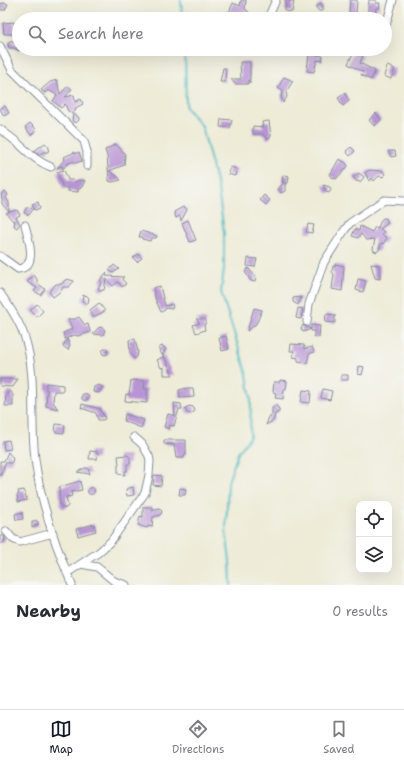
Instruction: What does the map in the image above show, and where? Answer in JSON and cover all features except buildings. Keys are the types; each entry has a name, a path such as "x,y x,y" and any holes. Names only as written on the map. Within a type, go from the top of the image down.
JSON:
{"street":[{"path":"271,12 276,0"},
{"path":"390,12 393,0"},
{"path":"0,46 12,70 84,141 87,152 87,166"},
{"path":"0,129 38,161 51,167"},
{"path":"307,322 309,304 324,262 344,231 350,224 384,200 404,201"},
{"path":"0,256 18,269 27,266 31,251 24,224"},
{"path":"0,293 15,315 25,338 31,379 33,444 36,466 40,487 53,533 72,585"},
{"path":"67,573 99,552 111,541 146,493 150,461 146,451 134,437"},
{"path":"6,530 13,539 20,542 53,533"},
{"path":"81,564 97,567 114,581 126,585"}],"waterway":[{"path":"181,0 182,12"},
{"path":"185,56 186,108 202,126 218,189 224,232 224,269 221,292 247,374 251,400 250,437 238,453 228,482 226,531 230,561 231,585"}]}
